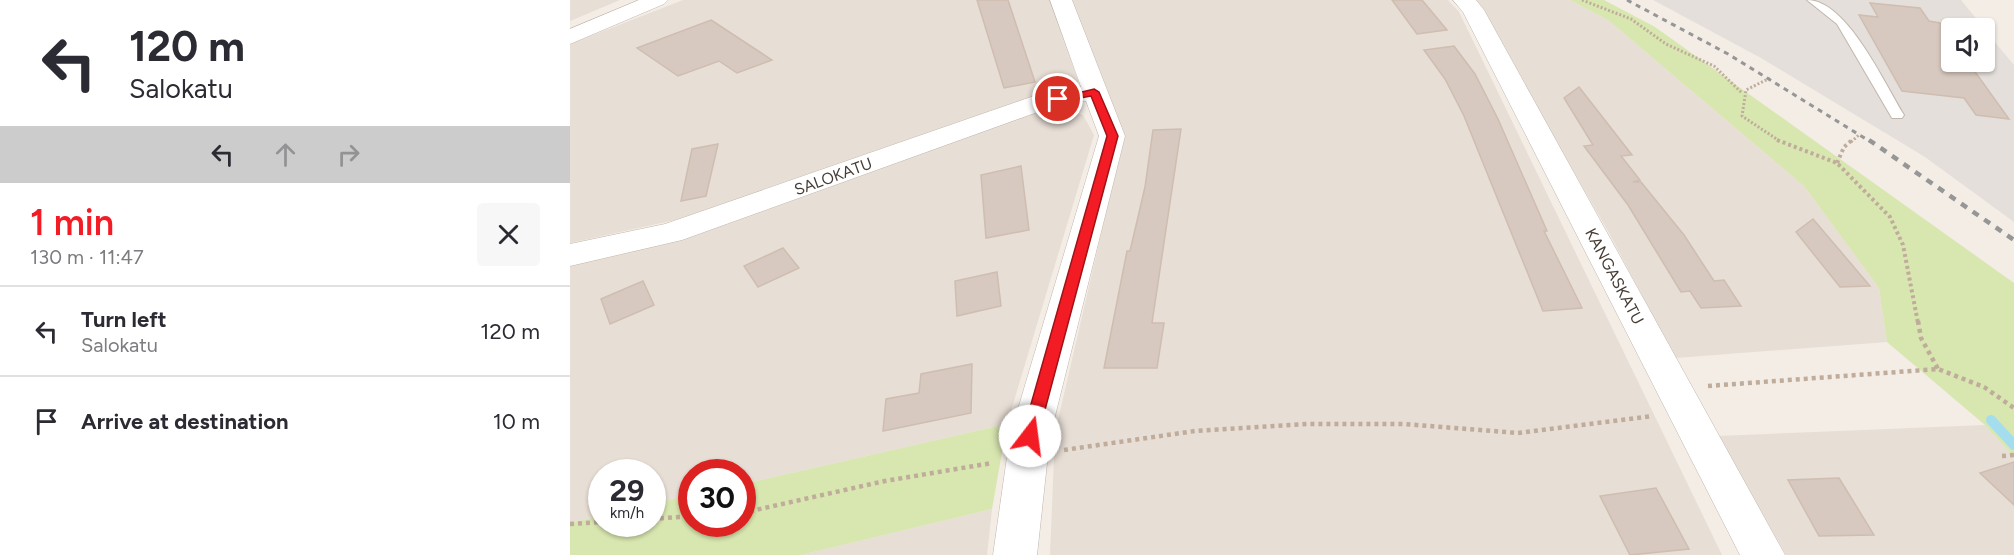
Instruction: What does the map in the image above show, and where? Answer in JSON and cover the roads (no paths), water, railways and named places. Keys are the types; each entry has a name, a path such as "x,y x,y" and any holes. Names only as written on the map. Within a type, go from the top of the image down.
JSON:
{"street":[{"path":"570,37 657,0"},
{"path":"1015,555 1030,436 1112,136 1061,0"},
{"name":"KANGASKATU","path":"1464,0 1473,10 1763,555"},
{"name":"SALOKATU","path":"570,255 671,233 1040,102 1094,92"}],"lane":[{"path":"1812,0 1841,22 1897,115"}],"waterway":[{"path":"1991,420 2014,445"}],"railway":[{"path":"1627,0 1728,54 1871,142"},
{"path":"1869,140 2014,240"}]}
